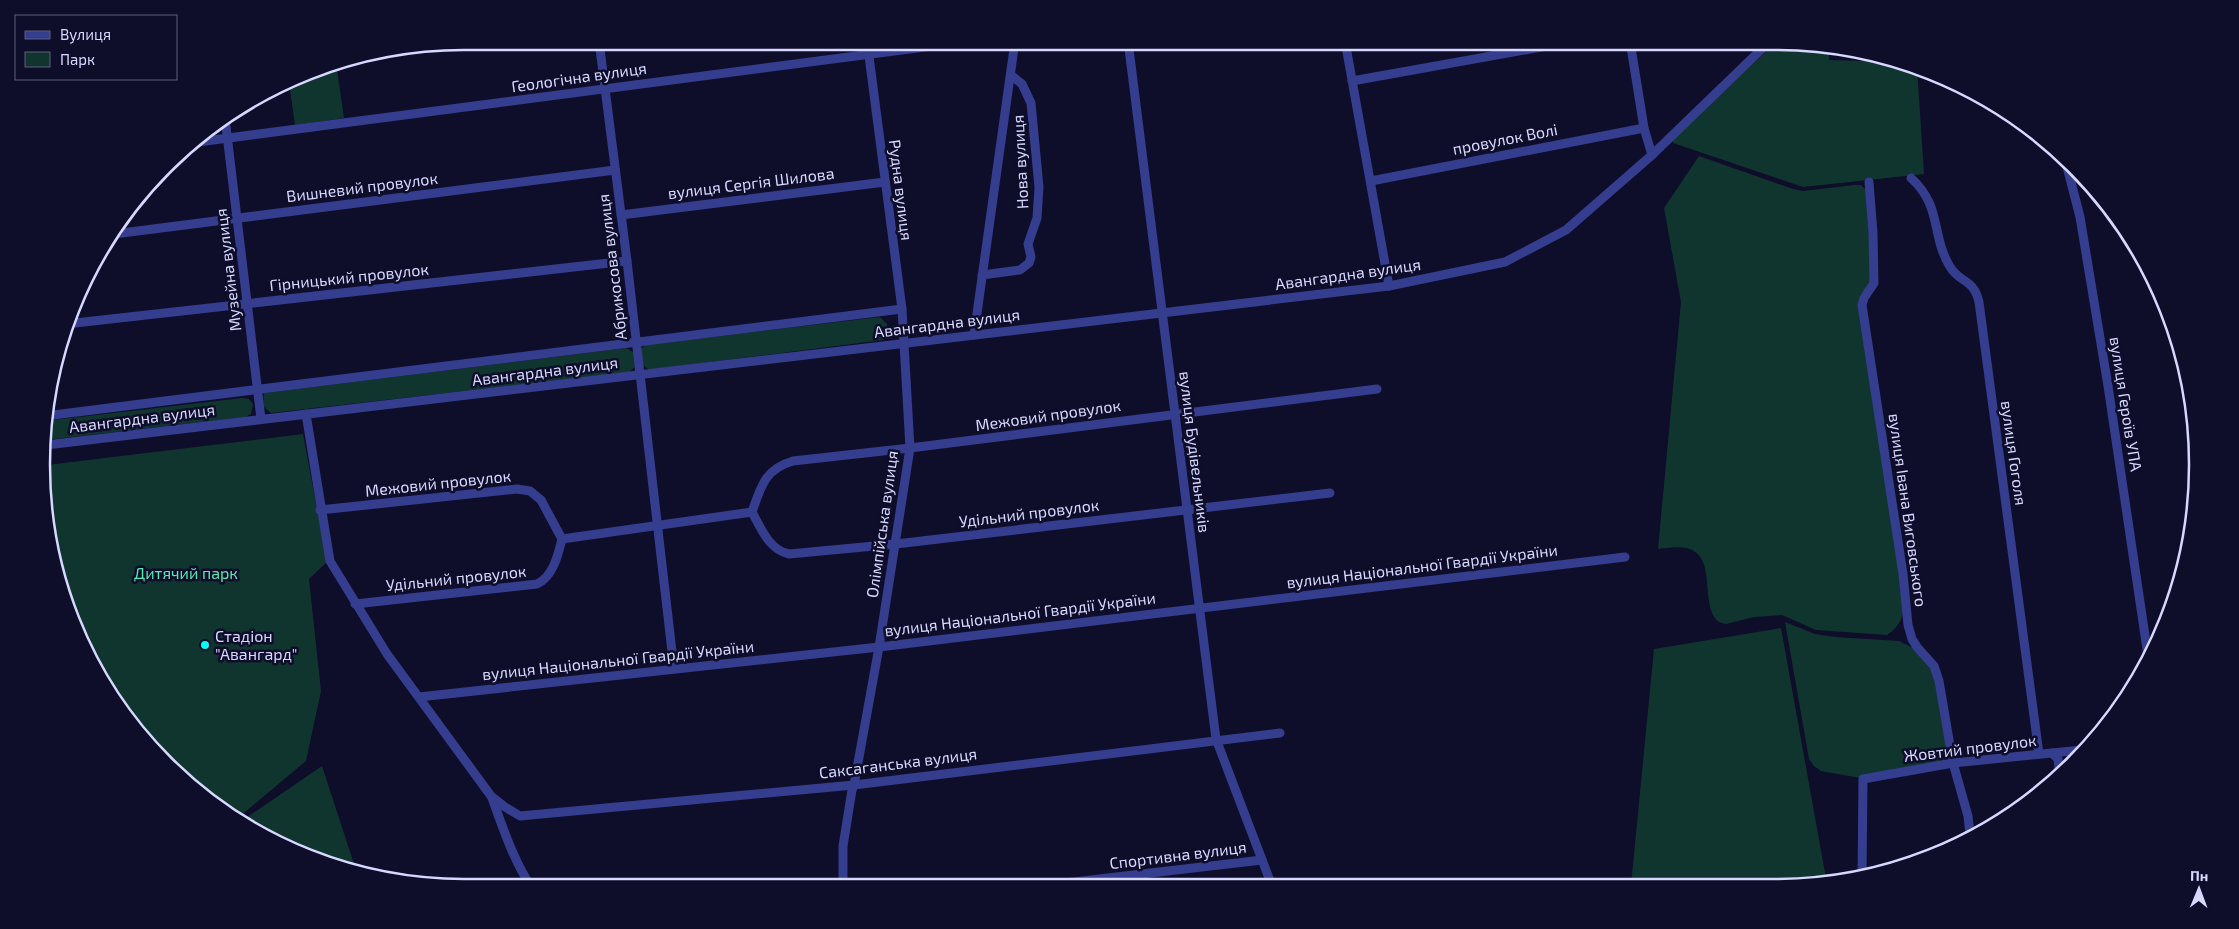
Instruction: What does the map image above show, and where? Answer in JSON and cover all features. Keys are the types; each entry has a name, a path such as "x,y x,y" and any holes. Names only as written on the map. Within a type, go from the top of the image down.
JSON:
{"street":[{"name":"Абрикосова вулиця","path":"600,50 627,261 674,669"},
{"name":"Рудна вулиця","path":"868,50 905,342"},
{"name":"Геологічна вулиця","path":"206,141 894,50"},
{"name":"Нова вулиця","path":"974,335 1015,50"},
{"name":"вулиця Будівельників","path":"1129,50 1216,739 1269,879"},
{"path":"1347,50 1389,286"},
{"path":"1352,81 1525,50"},
{"path":"1631,50 1644,128 1652,155"},
{"name":"Авангардна вулиця","path":"51,444 1389,286 1505,262 1566,230 1652,155 1761,50"},
{"name":"Нова вулиця","path":"982,275 1020,270 1029,263 1031,257 1028,244 1037,218 1040,187 1031,103 1022,84 1012,75"},
{"name":"Музейна вулиця","path":"226,126 261,419"},
{"name":"провулок Волі","path":"1371,181 1644,128"},
{"name":"Вишневий провулок","path":"121,233 615,170"},
{"name":"вулиця Героїв УПА","path":"2068,171 2080,216 2108,386 2147,647"},
{"name":"вулиця Гоголя","path":"1911,178 1921,187 1930,204 1945,258 1956,277 1971,284 1976,291 1979,302 2039,754"},
{"name":"вулиця Сергія Шилова","path":"621,215 885,182"},
{"name":"вулиця Івана Виговського","path":"1869,182 1874,233 1874,283 1864,298 1862,305 1902,564 1908,625 1916,647 1930,661 1936,672 1953,763 1968,816 1970,830"},
{"name":"Гірницький провулок","path":"75,323 627,261"},
{"name":"Авангардна вулиця","path":"53,415 902,309"},
{"name":"Олімпійська вулиця","path":"843,879 843,846 879,647 910,448 905,342"},
{"name":"Межовий провулок","path":"752,512 766,478 779,465 793,461 1376,389"},
{"path":"306,414 320,510 330,561 387,654 492,796 502,828 526,879"},
{"name":"Межовий провулок","path":"320,510 518,489 530,492 541,500 562,539"},
{"name":"Удільний провулок","path":"752,512 773,545 782,553 789,554 896,544 1330,492"},
{"path":"562,539 752,512"},
{"name":"Удільний провулок","path":"355,604 537,584 543,582 550,572 558,555 562,539"},
{"name":"вулиця Національної Гвардії України","path":"419,697 879,647 1624,557"},
{"name":"Саксаганська вулиця","path":"492,796 504,808 520,816 854,785 1216,739 1280,733"},
{"name":"Жовтий провулок","path":"1862,869 1863,779 1953,763 2075,751"},
{"path":"2052,753 2058,759 2059,766"},
{"name":"Спортивна вулиця","path":"1098,879 1262,860"}],"green space":[{"path":"1768,50 1829,54 1829,60 1869,61 1918,76 1924,174 1803,187 1673,143 1673,138"},
{"path":"337,70 344,118 295,125 290,89"},
{"path":"1699,156 1793,189 1803,191 1861,185 1868,192 1871,285 1860,295 1904,600 1903,615 1900,622 1887,635 1816,630 1782,615 1754,617 1726,624 1719,622 1713,614 1710,604 1702,560 1696,552 1683,547 1658,549 1681,302 1664,208"},
{"path":"880,317 887,324 889,333 883,340 649,370 643,365 641,349 645,345"},
{"path":"626,348 633,352 635,367 629,372 271,413 263,406 264,393"},
{"path":"242,398 249,399 253,404 251,414 245,417 51,439 53,420"},
{"name":"Дитячий парк","path":"303,434 327,562 309,579 321,691 306,761 242,814 212,793 171,758 136,717 106,672 82,623 64,572 54,519 50,465"},
{"path":"1785,622 1815,634 1899,641 1915,649 1932,667 1950,757 1948,761 1860,778 1821,771 1814,766 1809,759"},
{"path":"1781,628 1825,875 1774,879 1632,879 1654,649"},
{"path":"322,766 354,864 331,857 281,836 247,817"}],"place":[{"name":"Стадіон \"Авангард\"","path":"205,645"}]}
